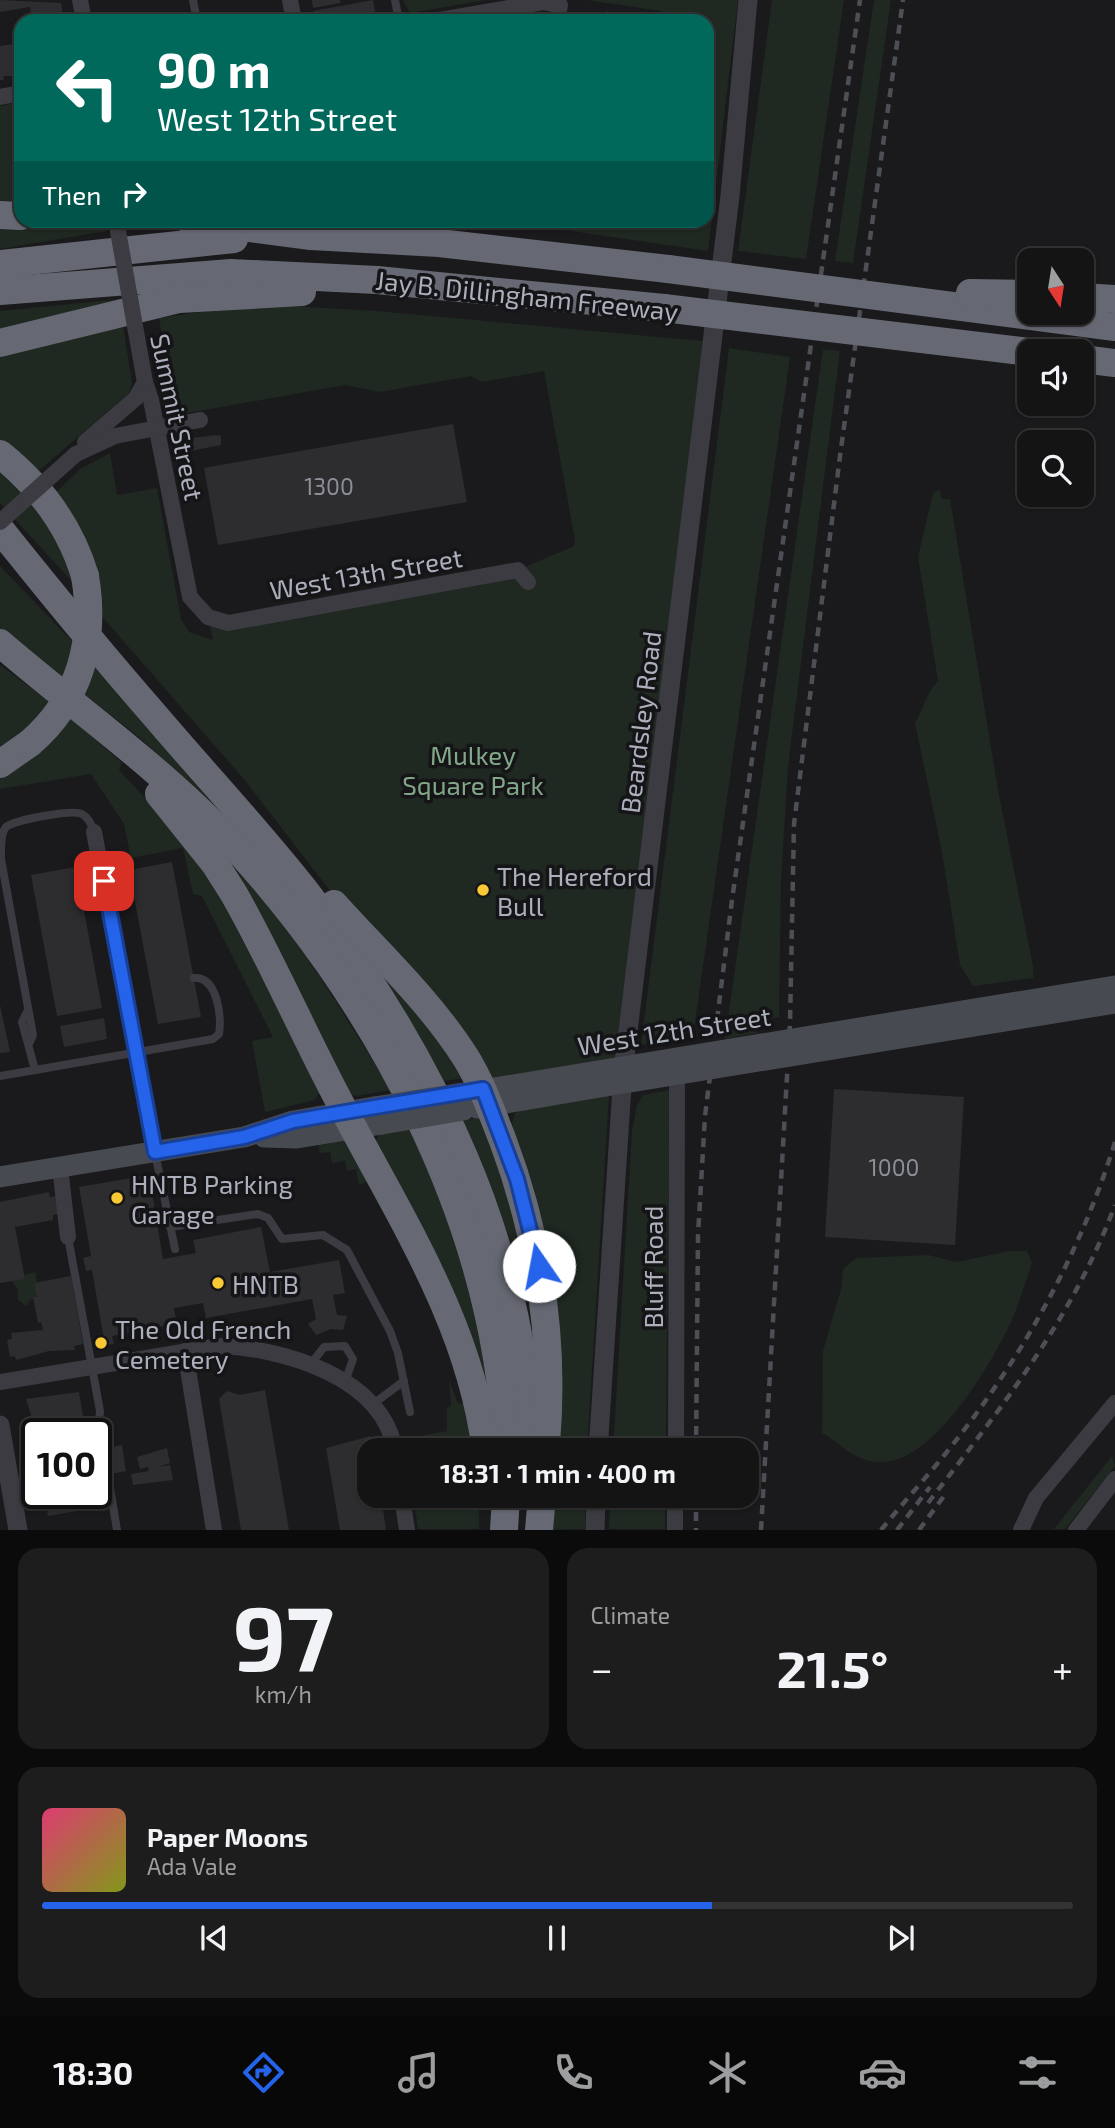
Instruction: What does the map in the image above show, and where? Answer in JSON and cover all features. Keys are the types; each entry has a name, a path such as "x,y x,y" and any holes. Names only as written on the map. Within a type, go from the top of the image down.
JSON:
{"highway":[{"path":"250,228 311,236"},
{"path":"0,264 196,241 311,236"},
{"name":"Jay B. Dillingham Freeway","path":"311,236 439,243 668,269 1115,327"},
{"name":"Jay B. Dillingham Freeway","path":"12,289 231,273 377,280 664,309 1017,351"},
{"path":"0,343 179,299 330,290 377,280"},
{"path":"844,292 1017,293"},
{"path":"1094,298 1115,299"},
{"path":"0,454 25,475 58,516 75,547 85,576 90,625 82,668 63,707 30,743 0,764"},
{"path":"0,529 76,624 278,858 338,935 395,1021 439,1105 480,1196 510,1292 527,1389 529,1438"},
{"path":"0,552 76,624"},
{"path":"0,643 187,800 250,865 322,955 377,1043 447,1182 471,1248 495,1343 505,1438"},
{"path":"0,652 28,667"},
{"path":"103,728 182,821 234,894 349,1120 412,1236 452,1321 474,1389 483,1438"},
{"path":"179,744 280,845 428,1006 466,1058 473,1100 517,1179 543,1285 549,1355 546,1438"},
{"path":"491,1508 492,1530"},
{"path":"504,1530 505,1508"},
{"path":"531,1508 531,1530"},
{"path":"539,1530 541,1508"}],"main road":[{"name":"West 12th Street","path":"0,1177 244,1137 297,1138 349,1120 1115,986"},
{"name":"West 12th Street","path":"520,1092 1115,1003"}],"street":[{"name":"Beardsley Road","path":"599,1438 622,1076 730,195 748,0"},
{"path":"504,14 543,2 559,13"},
{"name":"Summit Street","path":"117,228 145,382 157,428 190,597 208,617"},
{"path":"0,522 136,398 145,382"},
{"path":"76,454 115,436 200,420"},
{"name":"West 13th Street","path":"208,617 228,624 518,570 528,582"},
{"path":"94,832 155,1152"},
{"path":"622,1076 1115,994"},
{"name":"Bluff Road","path":"676,1438 677,1084"},
{"path":"60,1167 68,1237"},
{"path":"0,1382 219,1346 251,1347 310,1365 348,1384 373,1404 390,1438"},
{"path":"185,1352 215,1530"},
{"path":"1021,1530 1036,1497 1115,1403"},
{"path":"0,1424 18,1530"},
{"path":"1076,1530 1115,1479"},
{"path":"404,1508 407,1530"},
{"path":"595,1530 596,1508"},
{"path":"675,1530 676,1508"}],"lane":[{"path":"35,1070 30,1042 33,1035 1,859 2,833 17,822 69,811 80,812 89,820 94,832"},
{"path":"0,1076 213,1039 219,1034 212,985 205,979 194,978"},
{"path":"155,1152 161,1168 175,1249"},
{"path":"170,1227 258,1214 268,1219 282,1240 323,1235 344,1247 390,1331 410,1412"},
{"path":"68,1237 87,1336 117,1530"},
{"path":"310,1365 324,1347 345,1346 353,1359 348,1384"},
{"path":"373,1404 404,1381"}],"green space":[{"path":"403,0 486,0 410,13"},
{"path":"587,0 738,0 714,201 714,14 660,14 661,11"},
{"path":"772,0 844,0 806,259 738,251"},
{"path":"874,0 891,0 853,263 835,261"},
{"path":"14,103 14,202 0,201 0,106"},
{"path":"0,223 14,223 14,228 106,228 107,231 0,249"},
{"path":"551,228 711,228 708,251"},
{"path":"121,299 122,304 0,335 0,311"},
{"name":"Mulkey Square Park","path":"289,306 377,311 712,342 629,1066 483,1089 243,778 98,612 53,495 80,469 110,453 117,495 157,488 181,619 189,632 213,640 208,617 228,623 518,570 574,546 544,371 482,382 471,376 380,392 345,385 182,414 181,410 174,410 159,318 220,309"},
{"path":"123,325 132,383 130,392 35,474 0,444 0,357"},
{"path":"729,348 790,357 693,1036 641,1045"},
{"path":"823,349 840,351 788,767 781,880 779,1017 760,1020 757,1033 725,1039"},
{"path":"0,462 42,502 78,588 0,503"},
{"path":"940,490 942,499 950,499 998,790 1033,966 1033,978 973,986 960,965 942,852 915,723 938,681 918,557 933,493"},
{"path":"0,566 93,663 229,822 139,737 0,629"},
{"path":"0,665 54,705 0,758"},
{"path":"67,715 122,763 119,770 171,826 208,874 323,1094 318,1094 315,1100 265,1112 252,1041 273,1037 202,896 193,894 183,848 131,858 124,824 91,774 0,789 0,772"},
{"path":"215,849 289,933 391,1090 356,1096 346,1094"},
{"path":"337,918 410,996 465,1078 444,1081 405,1014"},
{"path":"669,1090 666,1438 614,1438 632,1131 637,1105 643,1095"},
{"path":"609,1096 588,1438 548,1438 512,1122 515,1113"},
{"path":"481,1116 527,1248 541,1393 522,1278 494,1197 461,1122"},
{"path":"409,1127 440,1197 480,1319 497,1436 376,1141 379,1134"},
{"path":"345,1140 370,1181 359,1185 356,1169 347,1171 345,1161 332,1163 330,1152 320,1153 318,1142"},
{"path":"1009,1251 1027,1251 1032,1263 1016,1309 989,1364 957,1410 938,1431 919,1448 898,1459 878,1462 854,1455 822,1433 823,1351 841,1289 843,1269 856,1258 928,1255 957,1262"},
{"path":"36,1272 37,1297 29,1301 27,1306 18,1300 18,1290 12,1281 24,1279 24,1275"},
{"path":"449,1379 458,1404 465,1402 472,1438 408,1438 447,1431 447,1408 451,1406"},
{"path":"1112,1456 1115,1466 1065,1529 1054,1529"},
{"path":"415,1508 479,1508 479,1529 418,1529"},
{"path":"546,1508 585,1508 585,1529 545,1530"},
{"path":"610,1508 665,1508 665,1529 609,1529"}],"building":[{"path":"0,0 61,3 63,14 31,14 30,7 0,12"},
{"path":"312,0 340,0 341,3 313,8"},
{"path":"373,0 375,14 314,14 313,11"},
{"path":"14,44 14,76 3,76 4,80 0,80 0,46"},
{"path":"453,424 467,502 218,545 204,468"},
{"path":"221,436 221,445 190,451 189,441 193,438"},
{"path":"172,862 201,1017 158,1024 129,870"},
{"path":"76,867 102,1008 57,1016 31,875"},
{"path":"0,1005 10,1052 0,1053"},
{"path":"104,1018 107,1039 64,1047 60,1026"},
{"path":"834,1089 964,1097 955,1245 825,1237"},
{"name":"HNTB","path":"149,1175 163,1259 196,1253 193,1240 261,1227 270,1272 339,1260 345,1293 333,1295 337,1315 347,1316 343,1330 331,1329 316,1335 308,1324 316,1319 312,1299 206,1318 203,1303 174,1308 177,1324 112,1336 114,1344 105,1345 92,1270 86,1271 83,1258 91,1256 79,1187"},
{"path":"49,1192 50,1197 56,1196 59,1214 53,1215 53,1220 15,1227 25,1279 0,1283 0,1202"},
{"path":"71,1276 83,1344 74,1346 75,1350 49,1351 16,1360 15,1356 10,1357 7,1340 12,1339 11,1333 43,1330 41,1322 38,1323 33,1297 37,1297 34,1283"},
{"path":"265,1390 289,1530 241,1530 219,1399 227,1391 240,1395"},
{"path":"79,1392 83,1416 32,1418 26,1399"},
{"path":"357,1440 357,1508 383,1508 386,1530 340,1530 326,1448"},
{"path":"122,1445 126,1471 112,1474 112,1447"},
{"path":"167,1448 170,1463 158,1467 170,1465 173,1480 133,1485 131,1474 149,1471 148,1467 140,1469 137,1457"},
{"path":"47,1509 83,1510 48,1516"}],"railway":[{"path":"696,1438 698,1235 705,1116 732,900 860,0"},
{"path":"761,1530 790,1024 794,824 840,456 903,0"},
{"path":"881,1530 973,1418 1023,1344 1066,1266 1101,1184 1115,1142"},
{"path":"928,1503 1008,1397 1057,1324 1098,1246 1115,1205"},
{"path":"897,1530 930,1487"},
{"path":"919,1530 944,1496"},
{"path":"696,1508 696,1530"}],"place":[{"name":"The Hereford Bull","path":"483,890"},
{"name":"HNTB Parking Garage","path":"117,1198"},
{"name":"HNTB","path":"218,1283"},
{"name":"The Old French Cemetery","path":"101,1343"}],"route":[{"path":"104,881 155,1152 244,1137 293,1121 483,1089 517,1179 532,1229 539,1266"}]}
